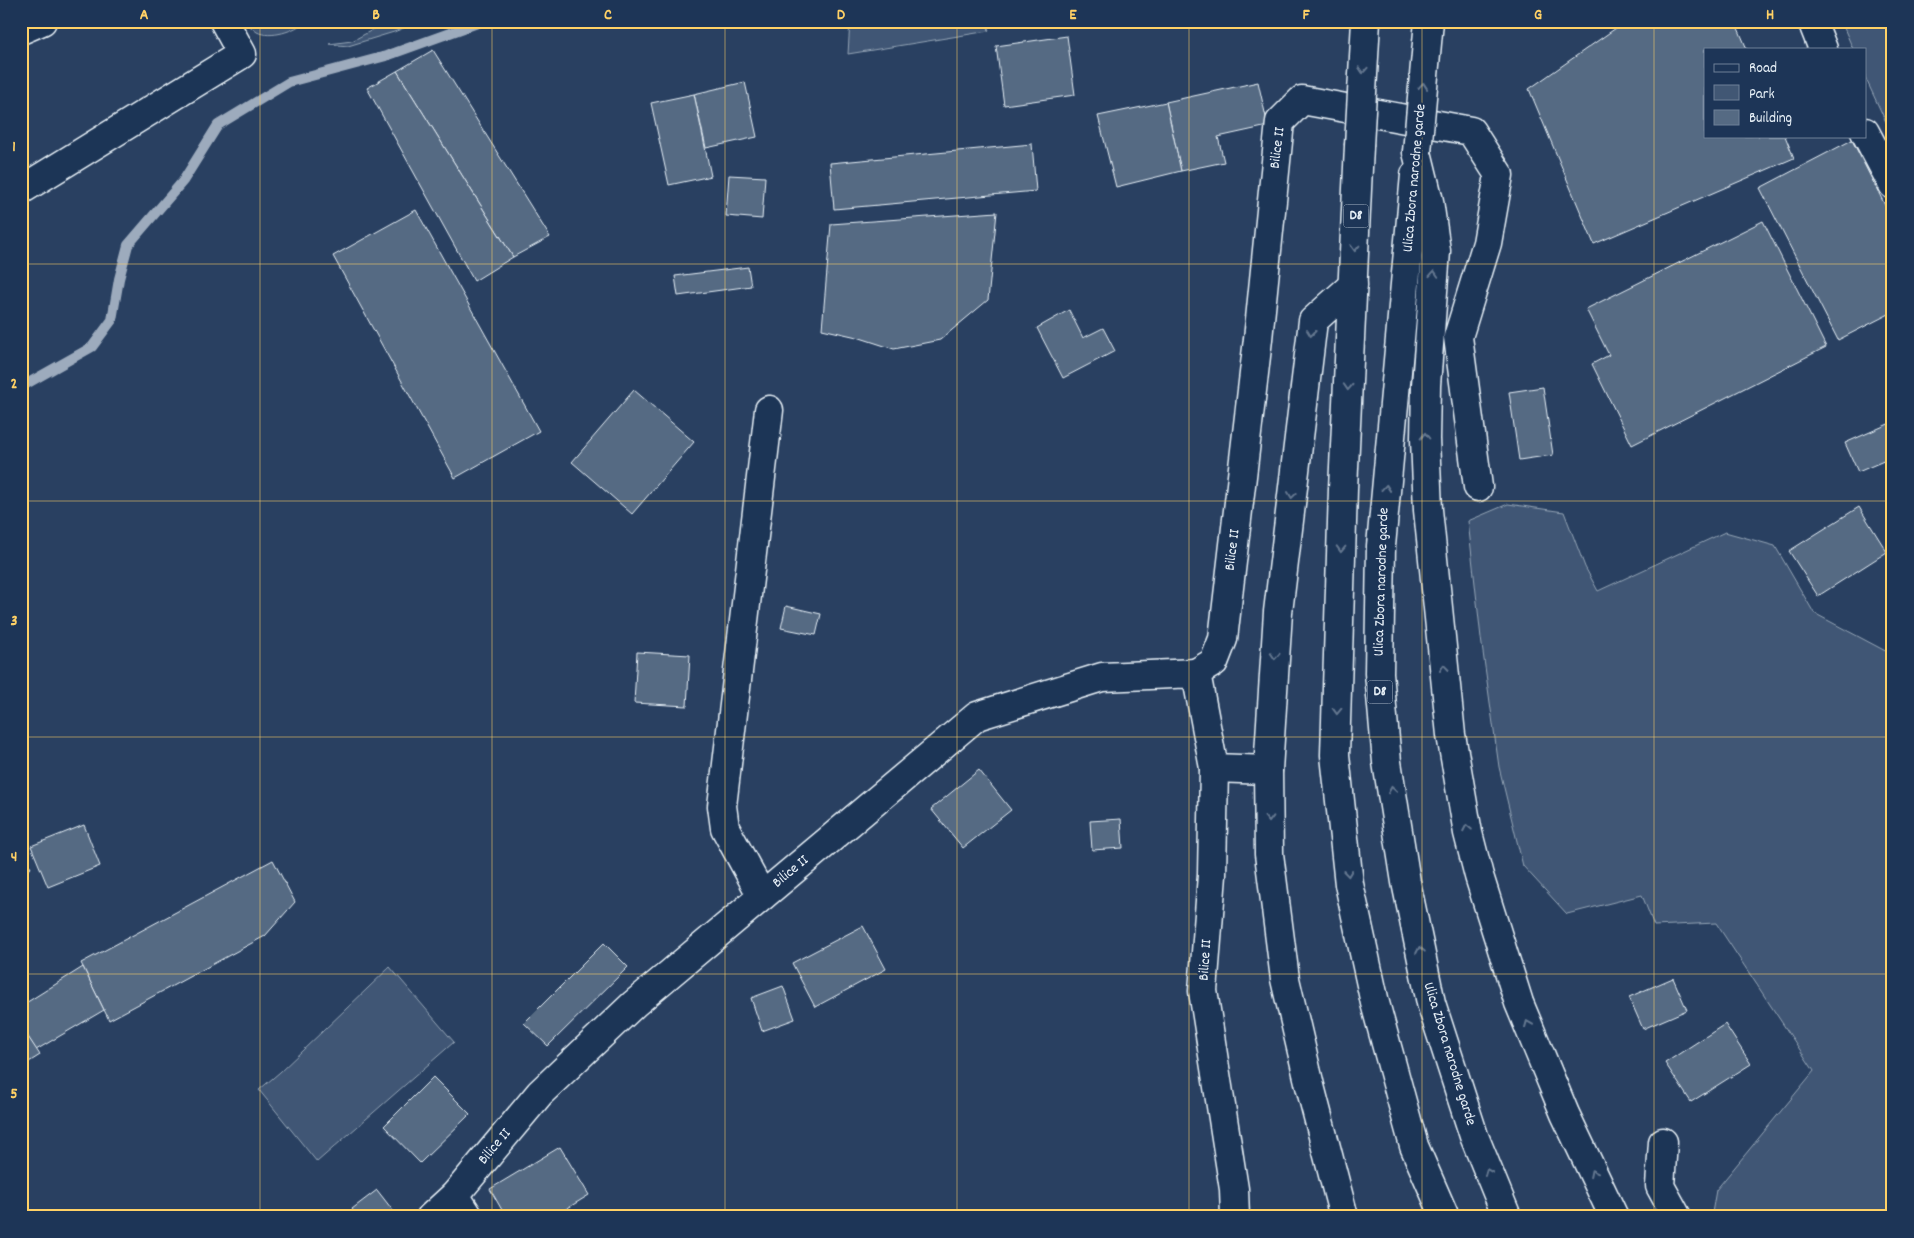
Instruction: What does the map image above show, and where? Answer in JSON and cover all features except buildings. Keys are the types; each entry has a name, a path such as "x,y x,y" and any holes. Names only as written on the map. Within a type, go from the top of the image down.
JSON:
{"main road":[{"path":"21,30 42,21"},
{"path":"21,190 242,54 224,21"},
{"name":"D8","path":"1366,21 1343,489 1336,755 1349,884 1374,1003 1414,1146 1445,1217"},
{"name":"Ulica Zbora narodne garde","path":"1429,21 1381,546 1379,674 1387,762 1404,872 1431,1003 1474,1136 1507,1217"},
{"path":"1812,21 1823,48"},
{"name":"Bilice II","path":"431,1217 462,1206 540,1093 634,1004 977,716 1102,676 1196,672 1214,662 1223,639 1280,122 1302,100 1471,131 1499,175 1487,243 1458,337 1478,487"},
{"path":"1866,134 1893,185"},
{"path":"1417,152 1429,201 1436,251 1426,385 1425,439 1428,510 1451,735 1468,833 1479,876 1520,1003 1565,1114 1614,1217"},
{"path":"1344,1217 1310,1086 1286,979 1269,854 1268,770 1278,612 1313,321 1353,285"},
{"path":"762,896 726,828 722,806 768,410"},
{"name":"Bilice II","path":"1196,672 1214,768 1212,875 1203,991 1234,1189 1235,1217"},
{"path":"1214,768 1268,770"},
{"path":"1663,1142 1660,1186 1677,1217"}],"green space":[{"path":"245,21 305,21 289,31 269,35 257,32"},
{"path":"389,21 420,21 394,32 348,46 329,44 352,41"},
{"path":"850,21 987,21 989,31 848,54"},
{"path":"1841,21 1893,21 1893,137 1866,79 1866,48 1853,48"},
{"path":"1508,504 1564,512 1585,567 1598,591 1725,532 1775,546 1814,613 1893,655 1893,1217 1714,1217 1712,1213 1716,1190 1814,1071 1716,923 1654,926 1642,895 1567,914 1523,866 1499,767 1481,638 1468,521"},
{"path":"390,967 454,1042 317,1162 259,1090"}],"waterway":[{"path":"21,387 92,347 112,320 119,279 128,245 183,181 218,125 289,82 386,56 483,21"}]}
